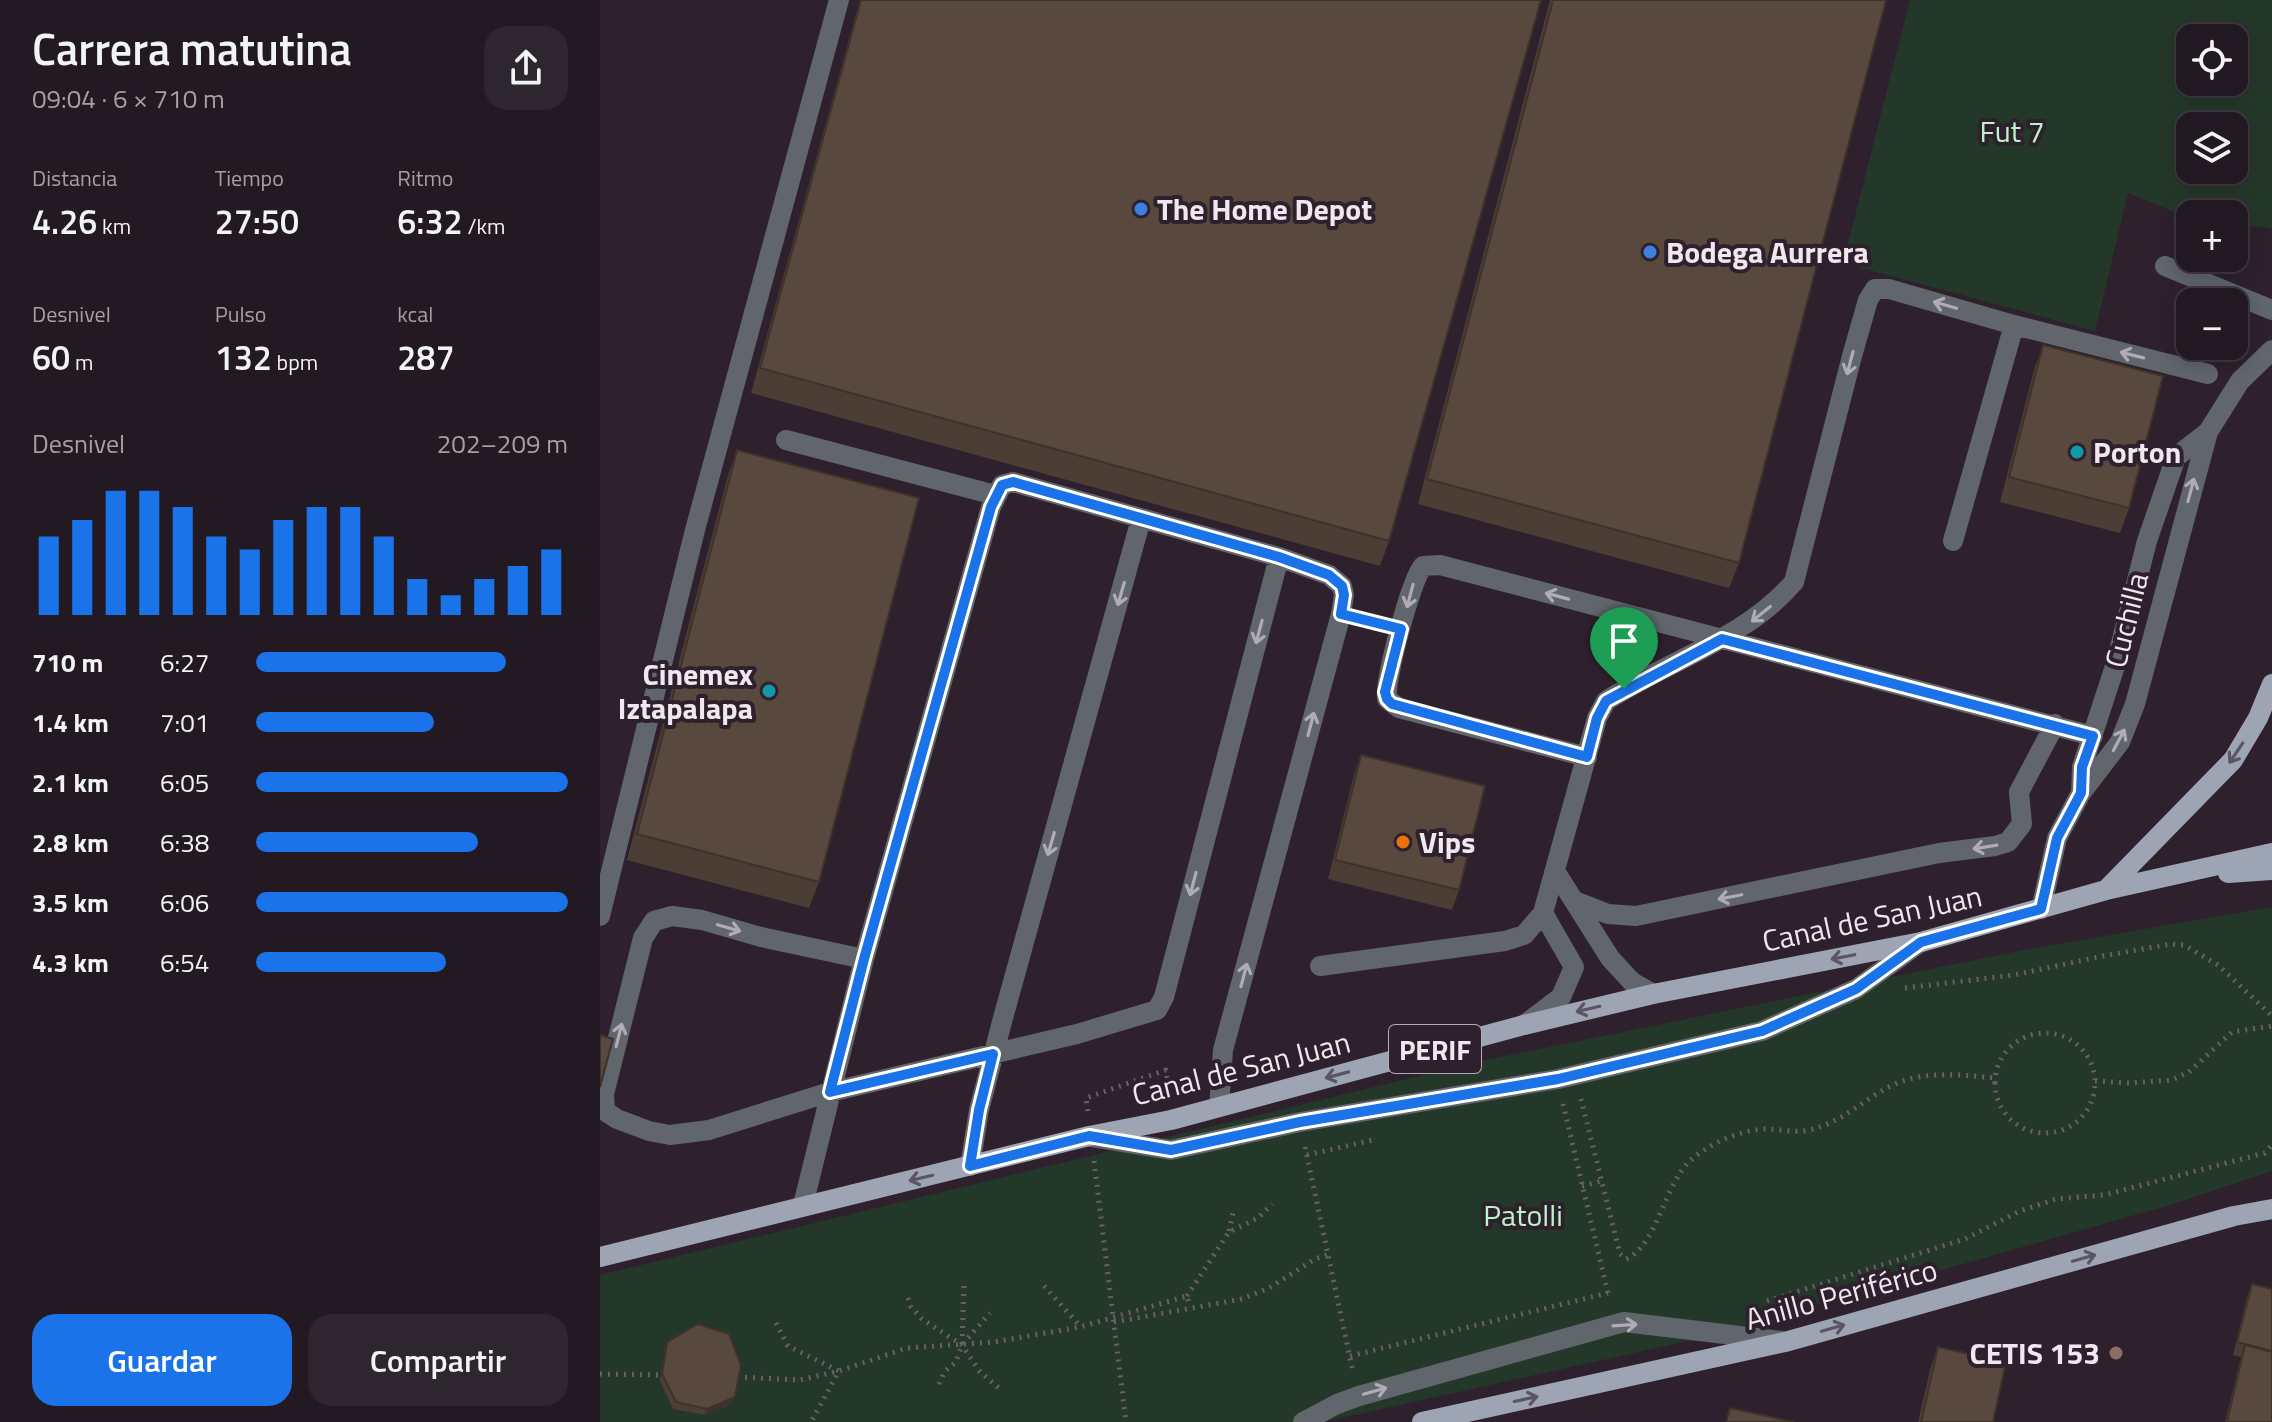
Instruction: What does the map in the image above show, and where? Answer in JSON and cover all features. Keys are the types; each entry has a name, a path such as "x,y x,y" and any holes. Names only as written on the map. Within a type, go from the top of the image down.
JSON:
{"main road":[{"path":"2106,890 2233,760 2258,718 2272,684"},
{"name":"Canal de San Juan","path":"600,1257 1089,1136 1171,1120 1524,1025 1653,994 1921,942 2106,890 2272,853"},
{"path":"2155,879 2272,870"},
{"path":"2234,1216 2272,1202"},
{"name":"Anillo Periférico","path":"1422,1422 1785,1342 2234,1216 2272,1209"}],"lane":[{"path":"600,916 695,530 839,0"},
{"path":"2165,266 2272,310"},
{"path":"1320,966 1505,941 1524,935 1543,913 1606,701 1722,639 1759,615 1794,582 1871,294 1875,289 1889,289 2014,325 2208,374"},
{"path":"1953,541 2014,325"},
{"name":"Cuchilla","path":"2041,909 2057,838 2081,793 2120,742 2135,704 2208,432 2240,381 2272,350"},
{"path":"2081,793 2082,767 2116,663 2147,541 2176,457 2208,432"},
{"path":"786,440 995,495"},
{"path":"803,1205 864,959 995,495 1002,485 1013,482 1279,557 1337,579 1342,586 1341,614 1223,1050 1219,1107"},
{"path":"970,1166 979,1110 993,1054 1141,519"},
{"path":"864,959 761,937 702,920 672,916 654,921 643,938 604,1094 605,1111 649,1131 670,1135 709,1130 830,1092 1077,1034 1157,1010 1164,997 1279,557"},
{"path":"1587,757 1392,704 1387,699 1385,692 1401,629 1417,572 1423,566 1430,565 1722,639 2093,736"},
{"path":"1575,901 1608,914 1636,916 1939,853 2008,842 2022,824 2019,792 2055,724"},
{"path":"1555,871 1610,958 1632,982 1653,994"},
{"path":"1524,1025 1561,997 1574,967 1543,913"},
{"path":"1089,1136 1171,1150 1300,1122 1558,1079 1762,1031 1856,989 1921,942"},
{"path":"1303,1422 1359,1396 1624,1322 1785,1342"}],"path":[{"path":"1892,991 1934,983 2014,975 2171,944 2184,945 2218,965 2272,1016"},
{"path":"2095,1081 2129,1083 2172,1080 2189,1072 2232,1032 2272,1026"},
{"path":"2047,1033 2075,1042 2093,1066 2095,1081 2094,1096 2088,1110 2066,1129 2051,1134 2022,1128 2001,1107 1996,1093 1999,1063 2007,1050 2032,1035 2047,1033"},
{"path":"1088,1113 1086,1098 1166,1070"},
{"path":"1580,1092 1620,1254 1626,1259 1638,1252 1668,1191 1691,1160 1737,1133 1764,1129 1811,1130 1839,1119 1893,1085 1918,1076 1996,1078"},
{"path":"1558,1079 1615,1325"},
{"path":"1300,1122 1359,1396"},
{"path":"1767,1301 1965,1239 2020,1211 2056,1199 2104,1195 2145,1186 2265,1153 2272,1145"},
{"path":"1094,1158 1126,1422"},
{"path":"1582,1186 1602,1181"},
{"path":"1229,1232 1258,1218 1272,1204"},
{"path":"737,1377 800,1380 839,1371 907,1348 962,1345 1080,1327 1187,1296 1229,1232 1233,1213"},
{"path":"1114,1322 1252,1296 1327,1255"},
{"path":"939,1384 945,1371 956,1362 962,1345 964,1284"},
{"path":"1044,1286 1080,1327"},
{"path":"1350,1356 1608,1293"},
{"path":"1187,1296 1190,1307"},
{"path":"908,1298 911,1307 922,1319 962,1345 980,1372 999,1388"},
{"path":"962,1345 990,1313"},
{"path":"776,1323 788,1346 839,1371"},
{"path":"811,1422 839,1371"},
{"path":"600,1374 661,1375"}],"green space":[{"name":"Fut 7","path":"1910,0 2272,0 2272,228 2248,226 2248,200 2176,200 2176,212 2128,193 2095,331 1843,263"},
{"name":"Patolli","path":"2272,907 2272,1171 2167,1206 1706,1337 1323,1422 600,1422 600,1275 1481,1061 2029,949"}],"building":[{"name":"The Home Depot","path":"861,0 1541,0 1389,541 760,368"},
{"name":"Bodega Aurrera","path":"1553,0 1886,0 1739,563 1427,479"},
{"name":"Porton","path":"2043,345 2163,376 2129,508 2009,477"},
{"name":"Cinemex Iztapalapa","path":"737,450 919,498 819,882 637,834"},
{"name":"Vips","path":"1361,755 1485,786 1459,890 1335,860"},
{"path":"600,1035 613,1039 600,1087"},
{"path":"2252,1284 2272,1289 2272,1351 2237,1342"},
{"path":"698,1324 729,1334 741,1365 735,1397 707,1409 676,1402 662,1374 667,1342"},
{"path":"2245,1345 2272,1352 2272,1422 2227,1422"},
{"path":"1938,1347 2006,1362 1993,1422 1921,1422"},
{"path":"1730,1408 1794,1422 1726,1422"}],"place":[{"name":"The Home Depot","path":"1141,209"},
{"name":"Bodega Aurrera","path":"1650,252"},
{"name":"Porton","path":"2077,452"},
{"name":"Cinemex Iztapalapa","path":"769,691"},
{"name":"Vips","path":"1403,842"},
{"name":"CETIS 153","path":"2116,1353"}],"route":[{"path":"1013,482 1025,484 1279,557 1337,579 1344,595 1341,614 1401,629 1385,692 1387,699 1399,708 1587,757 1597,718 1606,701 1624,689 1722,639 2093,736 2082,767 2081,793 2057,838 2041,909 1921,942 1856,989 1762,1031 1558,1079 1300,1122 1171,1150 1089,1136 970,1166 979,1110 993,1054 830,1092 864,959 991,507 1002,485 1013,482"}]}
